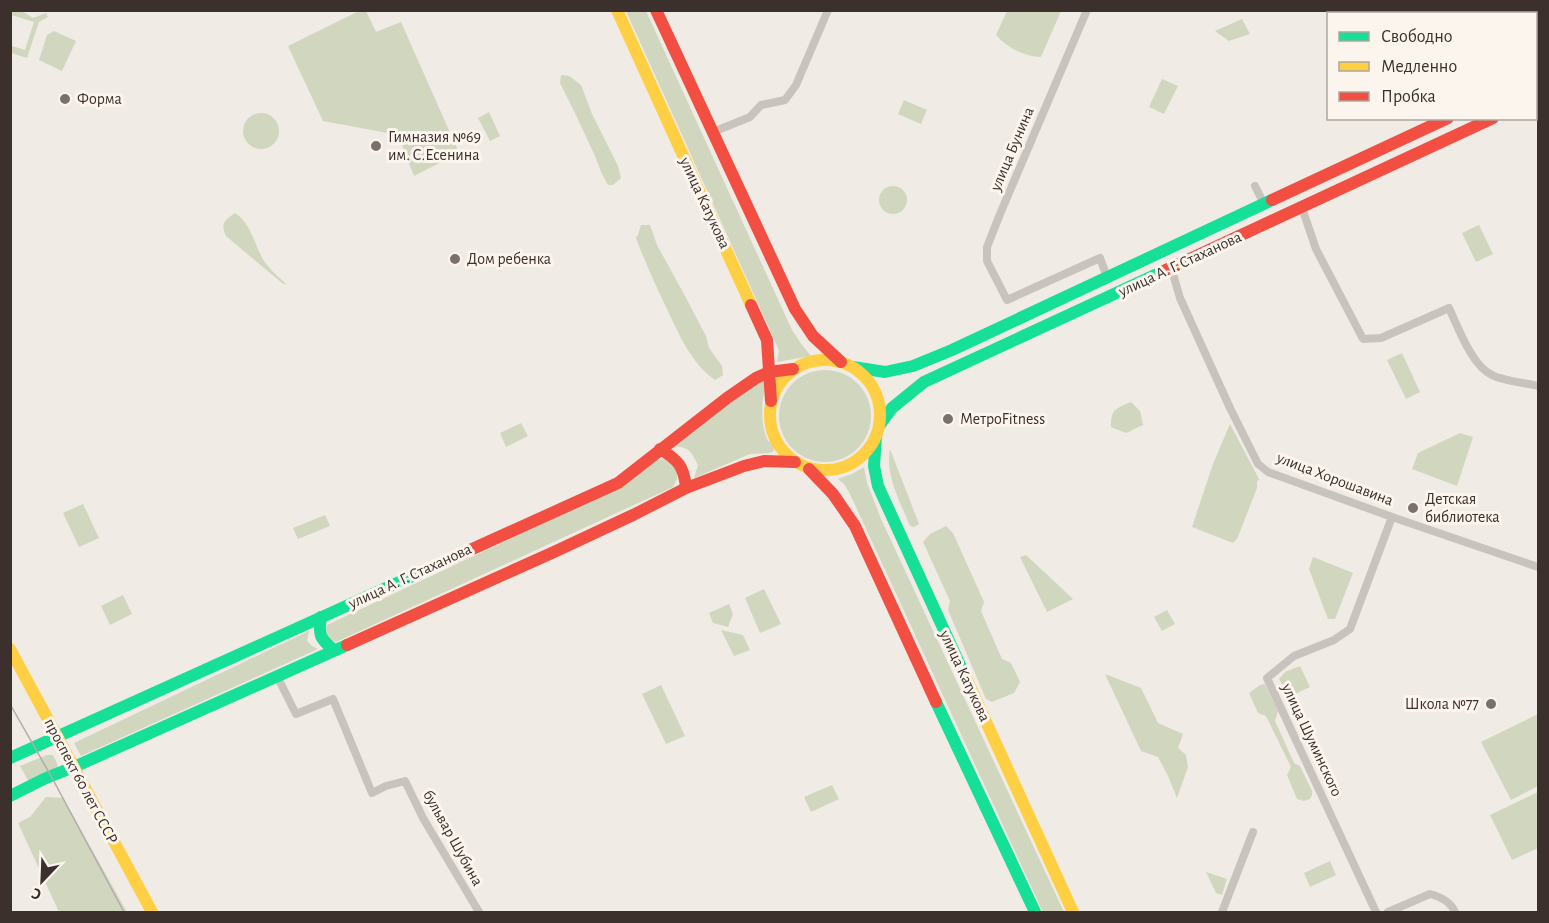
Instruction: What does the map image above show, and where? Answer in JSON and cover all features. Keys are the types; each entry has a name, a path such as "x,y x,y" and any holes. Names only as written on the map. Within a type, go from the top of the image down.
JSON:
{"main road":[{"name":"улица Катукова","path":"617,10 764,332 769,353 771,401"},
{"path":"656,10 795,309 813,336 841,362"},
{"name":"улица А. Г. Стаханова","path":"853,367 885,372 913,366 952,350 1444,120"},
{"name":"улица А. Г. Стаханова","path":"878,431 892,408 924,382 1489,120"},
{"path":"756,378 769,353"},
{"path":"824,360 841,362 853,367 866,378 875,393 880,409 878,431 870,448 860,458 836,470 809,469 795,462 782,451 773,436 769,418 775,389 793,369 807,362 824,360"},
{"name":"улица А. Г. Стаханова","path":"10,758 618,483 756,378 770,372 793,369"},
{"name":"улица Катукова","path":"878,431 874,472 881,491 1073,912"},
{"path":"660,449 676,459 682,466 686,488"},
{"path":"10,796 554,552 686,488 744,466 764,461 795,462"},
{"path":"809,469 833,494 855,526 1035,912"},
{"path":"321,617 319,636 334,650"},
{"name":"проспект 60 лет СССР","path":"10,649 152,912"}],"street":[{"path":"713,132 750,117 761,105 785,100 796,85 828,10"},
{"name":"улица Бунина","path":"1087,10 1000,214 987,247 987,261 1007,300 1100,258 1107,277"},
{"path":"1255,186 1264,204"},
{"path":"1302,208 1316,249 1363,339 1381,338 1449,308 1472,354 1482,368 1492,376 1539,386"},
{"name":"улица Хорошавина","path":"1172,267 1180,298 1196,336 1258,464 1268,472 1539,567"},
{"name":"улица Шуминского","path":"1376,912 1267,678 1294,656 1334,640 1350,629 1392,517"},
{"name":"бульвар Шубина","path":"278,676 296,714 333,699 372,793 405,781 423,818 479,912"},
{"path":"1222,912 1253,832"},
{"path":"1388,912 1431,894 1441,897 1455,912"}],"green space":[{"path":"11,11 22,11 33,18 46,13 48,17 39,22 27,58 11,53 12,46 25,50 34,22 11,15"},
{"path":"359,11 366,11 376,32 401,22 459,153 414,176 398,135 323,121 288,46"},
{"path":"626,11 646,11 792,330 811,356 777,362 779,351 774,339"},
{"path":"1007,11 1061,11 1041,57 1016,50 996,35"},
{"path":"1242,19 1250,34 1229,41 1215,31"},
{"path":"54,31 76,41 62,71 39,60 47,35"},
{"path":"561,75 569,76 581,85 592,114 618,166 621,178 613,185 608,185 601,172 560,83"},
{"path":"1162,79 1178,86 1164,114 1149,107"},
{"path":"904,100 927,110 921,124 898,114"},
{"path":"489,112 500,136 490,141 478,118"},
{"path":"261,113 274,118 279,131 274,144 261,149 248,144 243,131 248,118"},
{"path":"893,186 903,190 907,200 903,210 893,214 883,210 879,200 883,190"},
{"path":"235,213 249,229 264,261 287,285 226,236 223,228 224,222"},
{"path":"641,225 650,225 657,245 706,336 709,348 722,366 723,375 715,380 706,373 686,347 650,273 636,238"},
{"path":"1479,225 1493,254 1476,262 1462,233"},
{"path":"1402,353 1420,392 1406,399 1387,360"},
{"path":"825,370 851,378 863,390 871,416 863,442 851,454 825,462 799,454 787,442 779,416 787,390 799,378"},
{"path":"767,379 762,418 765,434 768,441 773,442 774,451 750,454 694,478 698,465 693,456 683,447 673,446 751,385"},
{"path":"1131,402 1140,411 1143,425 1126,433 1111,427 1115,410"},
{"path":"521,423 528,436 506,447 500,433"},
{"path":"1230,424 1259,479 1237,539 1233,543 1192,527 1213,464"},
{"path":"1460,433 1473,437 1457,486 1412,469 1418,453"},
{"path":"890,449 919,524 914,527 910,526 891,479"},
{"path":"664,459 677,469 677,479 673,487 336,642 329,639 325,633 327,625 612,491 654,461"},
{"path":"864,467 867,483 881,519 1064,912 1043,912 850,494 838,479"},
{"path":"83,504 99,538 79,547 63,513"},
{"path":"325,515 330,526 298,539 293,528"},
{"path":"946,526 953,533 984,602 981,611 1002,659 1011,663 1020,682 1014,693 992,702 986,699 948,610 950,601 923,542 930,534"},
{"path":"1026,555 1073,599 1047,612 1020,557"},
{"path":"1313,557 1353,573 1335,619 1328,619 1309,569"},
{"path":"764,589 781,624 760,633 745,598"},
{"path":"123,595 132,614 110,625 101,606"},
{"path":"729,604 733,614 728,627 713,623 709,613"},
{"path":"1167,610 1175,624 1162,631 1154,617"},
{"path":"721,630 743,635 750,650 734,656"},
{"path":"309,631 307,641 318,649 81,756 74,743"},
{"path":"1300,666 1310,687 1288,697 1279,679 1285,672"},
{"path":"1105,674 1141,688 1158,723 1183,734 1178,748 1186,755 1188,767 1177,798 1158,757 1141,751"},
{"path":"1265,684 1278,711 1275,721 1294,763 1300,766 1312,791 1310,799 1304,801 1297,799 1287,775 1291,767 1266,716 1258,713 1249,693"},
{"path":"661,685 685,736 666,744 642,694"},
{"path":"1538,714 1538,786 1511,800 1481,742"},
{"path":"47,755 53,755 58,770 30,784 20,766"},
{"path":"832,785 839,799 811,812 804,797"},
{"path":"1538,792 1538,848 1512,860 1490,815"},
{"path":"46,797 63,798 127,912 59,912 18,823 30,817"},
{"path":"1330,861 1336,875 1310,887 1304,873"},
{"path":"1206,872 1227,879 1222,895 1216,893"}],"tram line":[{"path":"10,704 124,912"}],"traffic: fast":[{"path":"853,367 885,372 913,366 952,350 1272,200"},
{"path":"879,426 892,408 924,382 1166,270"},
{"path":"876,436 874,466 878,486 966,678"},
{"path":"10,758 437,565"},
{"path":"321,617 321,636 334,650"},
{"path":"10,796 347,645"},
{"path":"936,702 1035,912"}],"traffic: slow":[{"path":"617,10 751,305"},
{"path":"825,360 846,364 864,376 876,394 880,415 876,436 864,454 846,466 825,470 804,466 786,454 774,436 770,415 774,394 786,376 804,364 825,360"},
{"path":"10,649 152,912"},
{"path":"966,678 1073,912"}],"traffic: jam":[{"path":"656,10 795,309 813,336 841,362"},
{"path":"1272,200 1444,120"},
{"path":"1166,270 1489,120"},
{"path":"751,305 767,340 771,401"},
{"path":"437,565 618,483 756,378 769,372 793,369"},
{"path":"660,449 679,464 684,474 686,488"},
{"path":"347,645 554,552 686,488 744,466 764,461 795,462"},
{"path":"809,469 833,494 855,526 936,702"}],"place":[{"name":"Форма","path":"65,99"},
{"name":"Гимназия №69 им. С.Есенина","path":"376,146"},
{"name":"Дом ребенка","path":"455,259"},
{"name":"МетроFitness","path":"948,419"},
{"name":"Детская библиотека","path":"1413,508"},
{"name":"Школа №77","path":"1491,704"}]}
